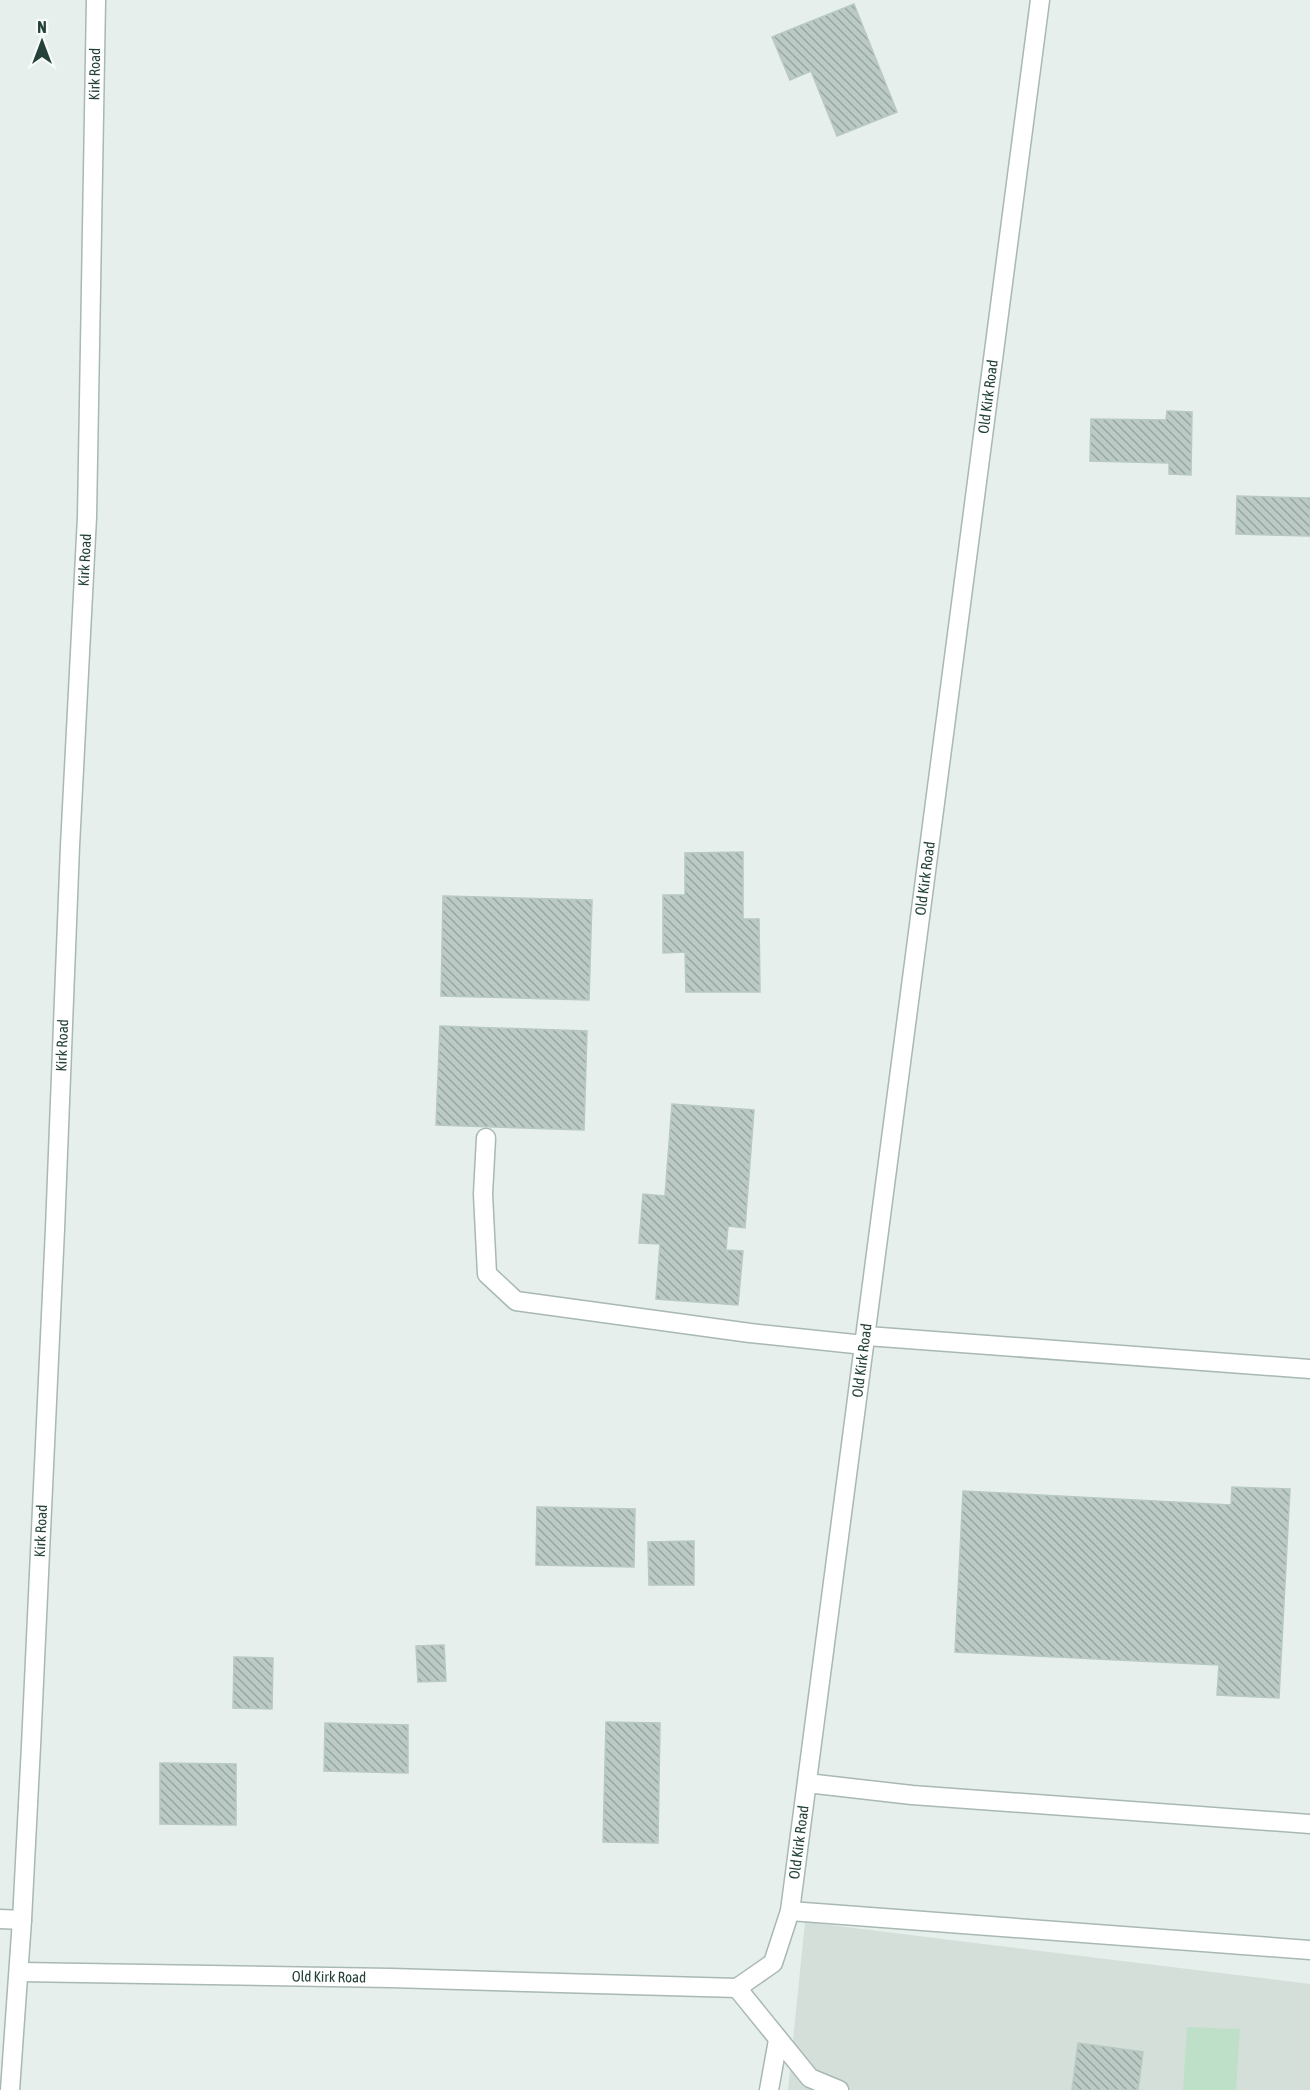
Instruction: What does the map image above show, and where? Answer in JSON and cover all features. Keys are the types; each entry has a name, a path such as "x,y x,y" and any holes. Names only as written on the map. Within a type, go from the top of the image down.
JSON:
{"street":[{"name":"Kirk Road","path":"10,2090 22,1920 87,517 96,0"},
{"name":"Old Kirk Road","path":"19,1972 391,1978 737,1988 773,1963 790,1911 1040,0"},
{"path":"486,1138 483,1194 488,1274 516,1301 750,1333 1310,1369"},
{"path":"807,1783 912,1795 1310,1824"},
{"path":"790,1911 1310,1950"},
{"path":"0,1919 22,1920"},
{"path":"737,1988 810,2078 839,2090"},
{"path":"769,2090 778,2040"}],"shaded area":[{"path":"805,1922 1310,1984 1310,2090 788,2090"}],"green space":[{"path":"1187,2027 1240,2029 1236,2090 1183,2090"}],"building":[{"path":"854,4 897,112 837,136 811,71 790,80 772,37"},
{"path":"1167,411 1192,412 1191,475 1169,474 1169,463 1090,461 1091,419 1166,420"},
{"path":"1237,496 1310,498 1310,536 1236,534"},
{"path":"743,852 743,919 759,919 760,992 686,992 685,952 663,953 663,895 685,895 685,853"},
{"path":"443,896 592,900 589,1000 441,996"},
{"path":"440,1026 587,1031 584,1130 436,1125"},
{"path":"672,1104 754,1110 745,1228 728,1226 726,1250 743,1251 738,1305 656,1299 660,1244 639,1243 643,1194 665,1196"},
{"path":"1232,1487 1290,1489 1279,1698 1217,1695 1219,1665 955,1652 963,1491 1231,1505"},
{"path":"537,1507 635,1509 634,1567 536,1565"},
{"path":"694,1541 694,1585 649,1585 648,1542"},
{"path":"444,1645 446,1681 418,1682 416,1646"},
{"path":"234,1657 273,1658 272,1709 233,1708"},
{"path":"606,1722 660,1723 658,1843 603,1842"},
{"path":"325,1723 408,1725 408,1773 324,1771"},
{"path":"160,1763 236,1764 236,1825 160,1824"},
{"path":"1078,2043 1143,2052 1138,2090 1072,2090"}]}
